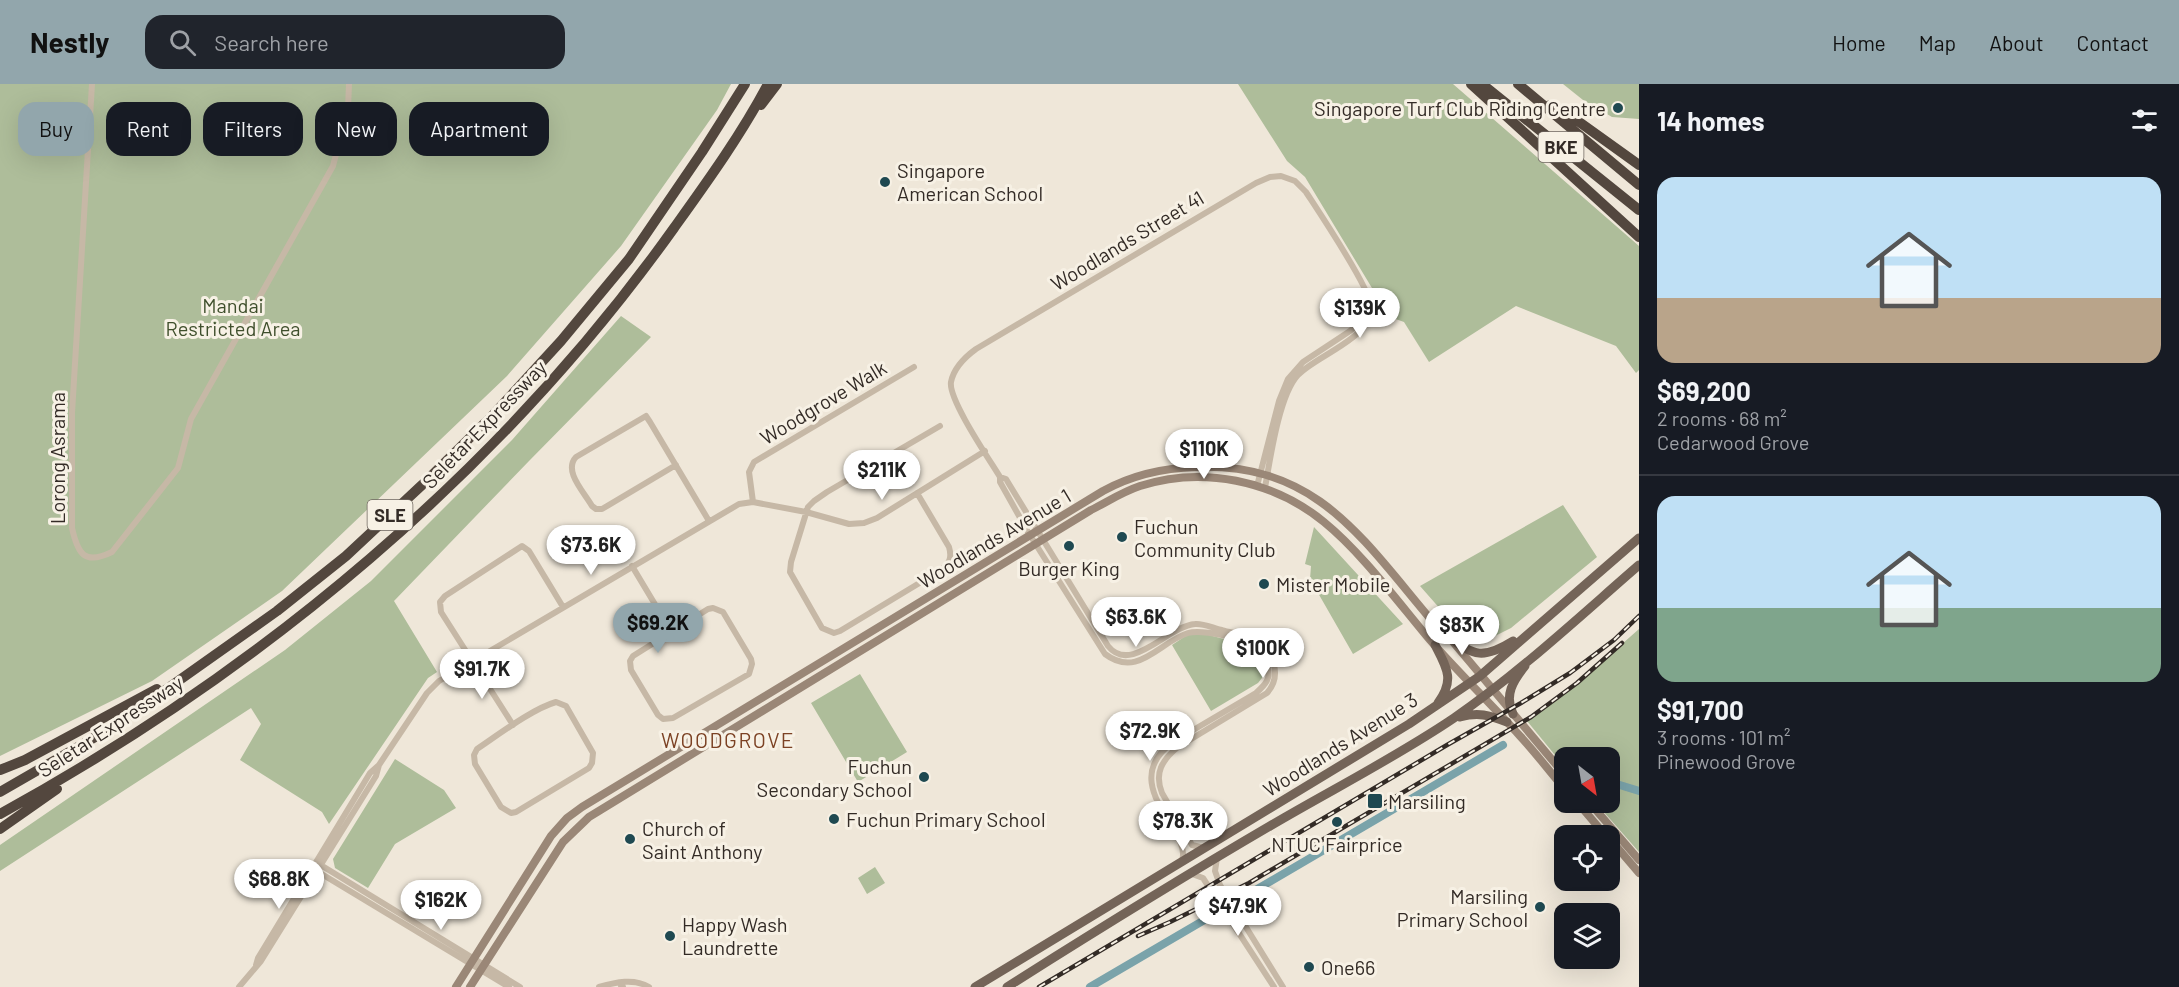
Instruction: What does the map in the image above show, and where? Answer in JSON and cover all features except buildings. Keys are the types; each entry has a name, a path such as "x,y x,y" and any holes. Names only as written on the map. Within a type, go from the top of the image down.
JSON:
{"highway":[{"name":"Seletar Expressway","path":"0,792 116,725 276,611 346,556 494,414 561,341 629,259 745,84"},
{"name":"Seletar Expressway","path":"0,814 66,777 220,676 353,575 434,501 581,349 643,271 751,116 768,84"},
{"path":"751,116 770,96 777,84"},
{"path":"1471,84 1639,237"},
{"name":"BKE","path":"1482,84 1639,210"},
{"name":"BKE","path":"1518,84 1639,185"},
{"path":"1541,102 1568,114 1639,165"},
{"path":"0,770 25,760 196,668"},
{"path":"0,829 58,788 66,777"}],"main road":[{"name":"Woodlands Avenue 1","path":"456,987 551,836 567,818 1034,533 1117,484 1150,472 1219,466 1263,474 1298,486 1341,517 1448,636 1554,762"},
{"name":"Woodlands Avenue 1","path":"470,987 563,842 589,817 1123,492 1159,481 1183,477 1223,478 1261,487 1301,505 1336,532 1554,776"},
{"name":"Woodlands Avenue 3","path":"975,987 1470,684 1639,538"},
{"name":"Woodlands Avenue 3","path":"1007,987 1156,894 1375,767 1452,719 1492,690 1639,565"},
{"path":"1448,636 1470,652 1483,654 1503,647 1535,626"},
{"path":"1435,645 1445,664 1449,682 1446,692 1435,707"},
{"path":"1513,714 1509,704 1509,693 1523,669 1541,649"},
{"path":"1452,719 1481,713 1507,722"},
{"path":"1586,813 1597,825"},
{"path":"1598,813 1639,860"},
{"path":"1620,851 1639,873"}],"street":[{"name":"Lorong Asrama","path":"92,84 72,413 72,528 76,545 81,553 91,559 100,558 112,552 178,468 191,419 333,166 348,109 349,84"},
{"name":"Woodlands Street 41","path":"1040,542 1006,479 1000,477 957,405 952,393 951,380 961,362 976,349 1208,210 1270,177 1289,177 1306,192 1365,290 1371,303 1371,314 1366,326 1310,365 1294,381 1283,406 1261,487"},
{"name":"Woodgrove Walk","path":"753,502 749,472 754,462 914,367"},
{"path":"675,465 602,509 592,506 570,469 571,462 576,457 646,416 709,521"},
{"path":"917,493 949,547 951,556 949,562 944,568 834,633 822,628 790,572 806,512 814,501 827,492 940,426"},
{"path":"239,987 256,965 258,958 376,776 379,765 427,693 439,681 739,504 753,502 856,525 871,521 985,451"},
{"path":"1040,542 1108,646 1119,655 1130,656 1182,627 1197,624 1247,637 1263,646 1270,656 1276,675 1267,693 1178,747 1165,759 1158,773 1162,793 1192,844 1204,848"},
{"path":"1040,542 1102,650 1117,662 1137,661 1183,635 1200,632 1254,645 1268,666 1269,678 1265,685 1163,749 1153,768 1154,795 1184,849 1185,855 1182,861"},
{"path":"513,725 441,612 440,602 445,596 522,546 529,551 563,607"},
{"path":"632,566 671,631"},
{"path":"708,609 719,609 751,658 749,674 673,718 663,719 658,715 631,670 630,661 633,656 671,631 708,609"},
{"path":"560,703 566,706 592,753 592,763 589,768 511,813 501,807 476,764 474,755 477,749 513,725 549,704 560,703"},
{"path":"1217,858 1215,871 1227,898 1283,987"},
{"path":"317,867 472,961 520,987"},
{"path":"1191,874 1203,878 1221,902 1274,987"},
{"path":"483,967 509,987"},
{"path":"599,987 629,981 641,982 649,987"}],"green space":[{"name":"Mandai Restricted Area","path":"0,84 731,84 717,110 621,246 507,376 282,591 152,681 0,756"},
{"path":"1238,84 1453,84 1639,246 1639,370 1636,373 1616,346 1516,306 1429,362 1404,322 1376,312 1378,298 1305,177 1287,161"},
{"name":"Singapore Turf Club Riding Centre","path":"1563,84 1639,84 1639,119 1612,117 1583,100"},
{"path":"621,316 651,337 394,601 437,672 428,678 329,824 322,812 240,760 261,724 251,708 0,871 0,845 285,650 371,581 512,440"},
{"path":"1563,505 1597,557 1511,628 1489,639 1464,636 1420,586"},
{"path":"1314,527 1403,624 1353,654 1310,579 1311,566 1305,564"},
{"path":"1639,629 1639,852 1620,830 1620,825 1615,825 1605,813 1620,813 1620,747 1554,747 1554,754 1527,721 1579,682"},
{"path":"1201,633 1251,646 1265,674 1258,683 1211,711 1172,645 1187,635"},
{"path":"860,674 907,752 858,782 811,703"},
{"path":"395,759 444,790 456,808 395,844 368,888 335,868 333,859"},
{"path":"875,867 885,883 867,894 858,878"}],"waterway":[{"path":"1090,987 1503,745"},
{"path":"1620,785 1639,791"}],"railway":[{"path":"1039,987 1570,673 1614,640 1639,616"},
{"path":"1138,936 1249,883 1531,717 1577,683 1622,643"}],"place":[{"name":"Singapore Turf Club Riding Centre","path":"1618,108"},
{"name":"Singapore American School","path":"885,182"},
{"name":"Fuchun Community Club","path":"1122,537"},
{"name":"Burger King","path":"1069,546"},
{"name":"Mister Mobile","path":"1264,584"},
{"name":"Fuchun Secondary School","path":"924,777"},
{"name":"Marsiling","path":"1375,801"},
{"name":"Fuchun Primary School","path":"834,819"},
{"name":"NTUC Fairprice","path":"1337,822"},
{"name":"Church of Saint Anthony","path":"630,839"},
{"name":"Marsiling Primary School","path":"1540,907"},
{"name":"Happy Wash Laundrette","path":"670,936"},
{"name":"One66","path":"1309,967"}],"district":[{"name":"WOODGROVE","path":"728,739"}]}
